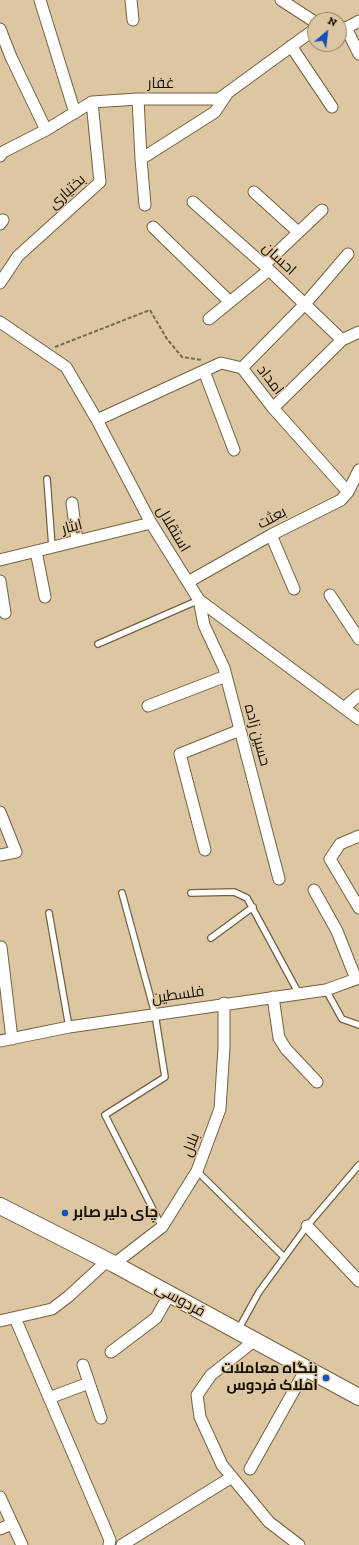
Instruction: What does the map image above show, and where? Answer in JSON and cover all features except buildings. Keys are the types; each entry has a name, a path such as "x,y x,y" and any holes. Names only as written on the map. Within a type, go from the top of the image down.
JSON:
{"main road":[{"name":"فردوسی","path":"0,1206 110,1263 359,1397"}],"street":[{"path":"40,0 75,113"},
{"path":"131,0 133,20"},
{"path":"282,0 307,17"},
{"path":"347,26 359,22"},
{"path":"0,28 11,57 46,130"},
{"name":"غفار","path":"1,152 46,130 92,102 138,99 219,99 307,35"},
{"path":"347,35 359,54"},
{"path":"291,46 332,107"},
{"path":"140,158 215,112 228,92"},
{"path":"138,99 140,158 145,205"},
{"name":"بختیاری","path":"0,283 18,256 100,182 92,102"},
{"path":"254,192 298,232"},
{"name":"احسان","path":"193,202 267,268 342,340"},
{"path":"209,319 267,268 298,232 322,210"},
{"path":"153,227 230,302"},
{"path":"242,368 305,304 348,254"},
{"name":"استقلال","path":"0,322 66,367 97,420 151,523 199,600 359,719"},
{"path":"273,408 342,340 359,332"},
{"path":"97,420 222,363"},
{"name":"امداد","path":"222,363 242,368 273,408 348,492"},
{"path":"204,371 234,450"},
{"name":"بعثت","path":"188,582 271,535 341,500 348,492 359,470"},
{"path":"72,502 77,541"},
{"name":"ایثار","path":"0,560 151,523"},
{"path":"271,535 294,589"},
{"path":"36,551 45,597"},
{"path":"0,581 5,613"},
{"path":"330,595 359,639"},
{"name":"حسین زاده","path":"199,600 204,625 224,668 279,879"},
{"path":"148,706 226,676"},
{"path":"344,708 359,696"},
{"path":"205,850 180,754 240,730"},
{"path":"0,812 16,852 0,855"},
{"path":"359,836 340,844 330,860 359,908"},
{"path":"314,890 337,931 358,979"},
{"path":"1,947 12,1039"},
{"name":"فلسطین","path":"0,1042 69,1026 224,1003 326,990 358,979"},
{"path":"273,997 279,1038 286,1049 317,1082"},
{"name":"بلال","path":"1,1318 15,1318 52,1308 110,1263 162,1227 197,1171 220,1109 224,1047 224,1003"},
{"path":"307,1226 359,1282"},
{"path":"110,1352 156,1318 169,1295"},
{"path":"15,1318 110,1540 109,1545"},
{"path":"254,1341 210,1375 197,1395 200,1417 222,1465 269,1522 299,1545"},
{"path":"83,1365 100,1418"},
{"path":"250,1469 306,1369"},
{"path":"49,1398 89,1383"},
{"path":"122,1545 232,1477"},
{"path":"0,1496 22,1545"},
{"path":"0,1529 12,1524"}],"lane":[{"path":"47,479 52,548"},
{"path":"98,644 199,600"},
{"path":"191,893 234,892 247,898 299,994"},
{"path":"122,893 155,1014 166,1077 105,1115 162,1227"},
{"path":"211,938 252,907"},
{"path":"49,913 69,1026"},
{"path":"326,990 342,1019 359,1025"},
{"path":"237,1332 259,1292 284,1257 307,1226 359,1165"},
{"path":"197,1171 284,1257"}],"path":[{"path":"43,352 150,310 167,339 182,357 222,363"}],"place":[{"name":"چای دلیر صابر","path":"65,1213"},
{"name":"بنگاه معاملات املاک فردوس","path":"326,1378"}]}
